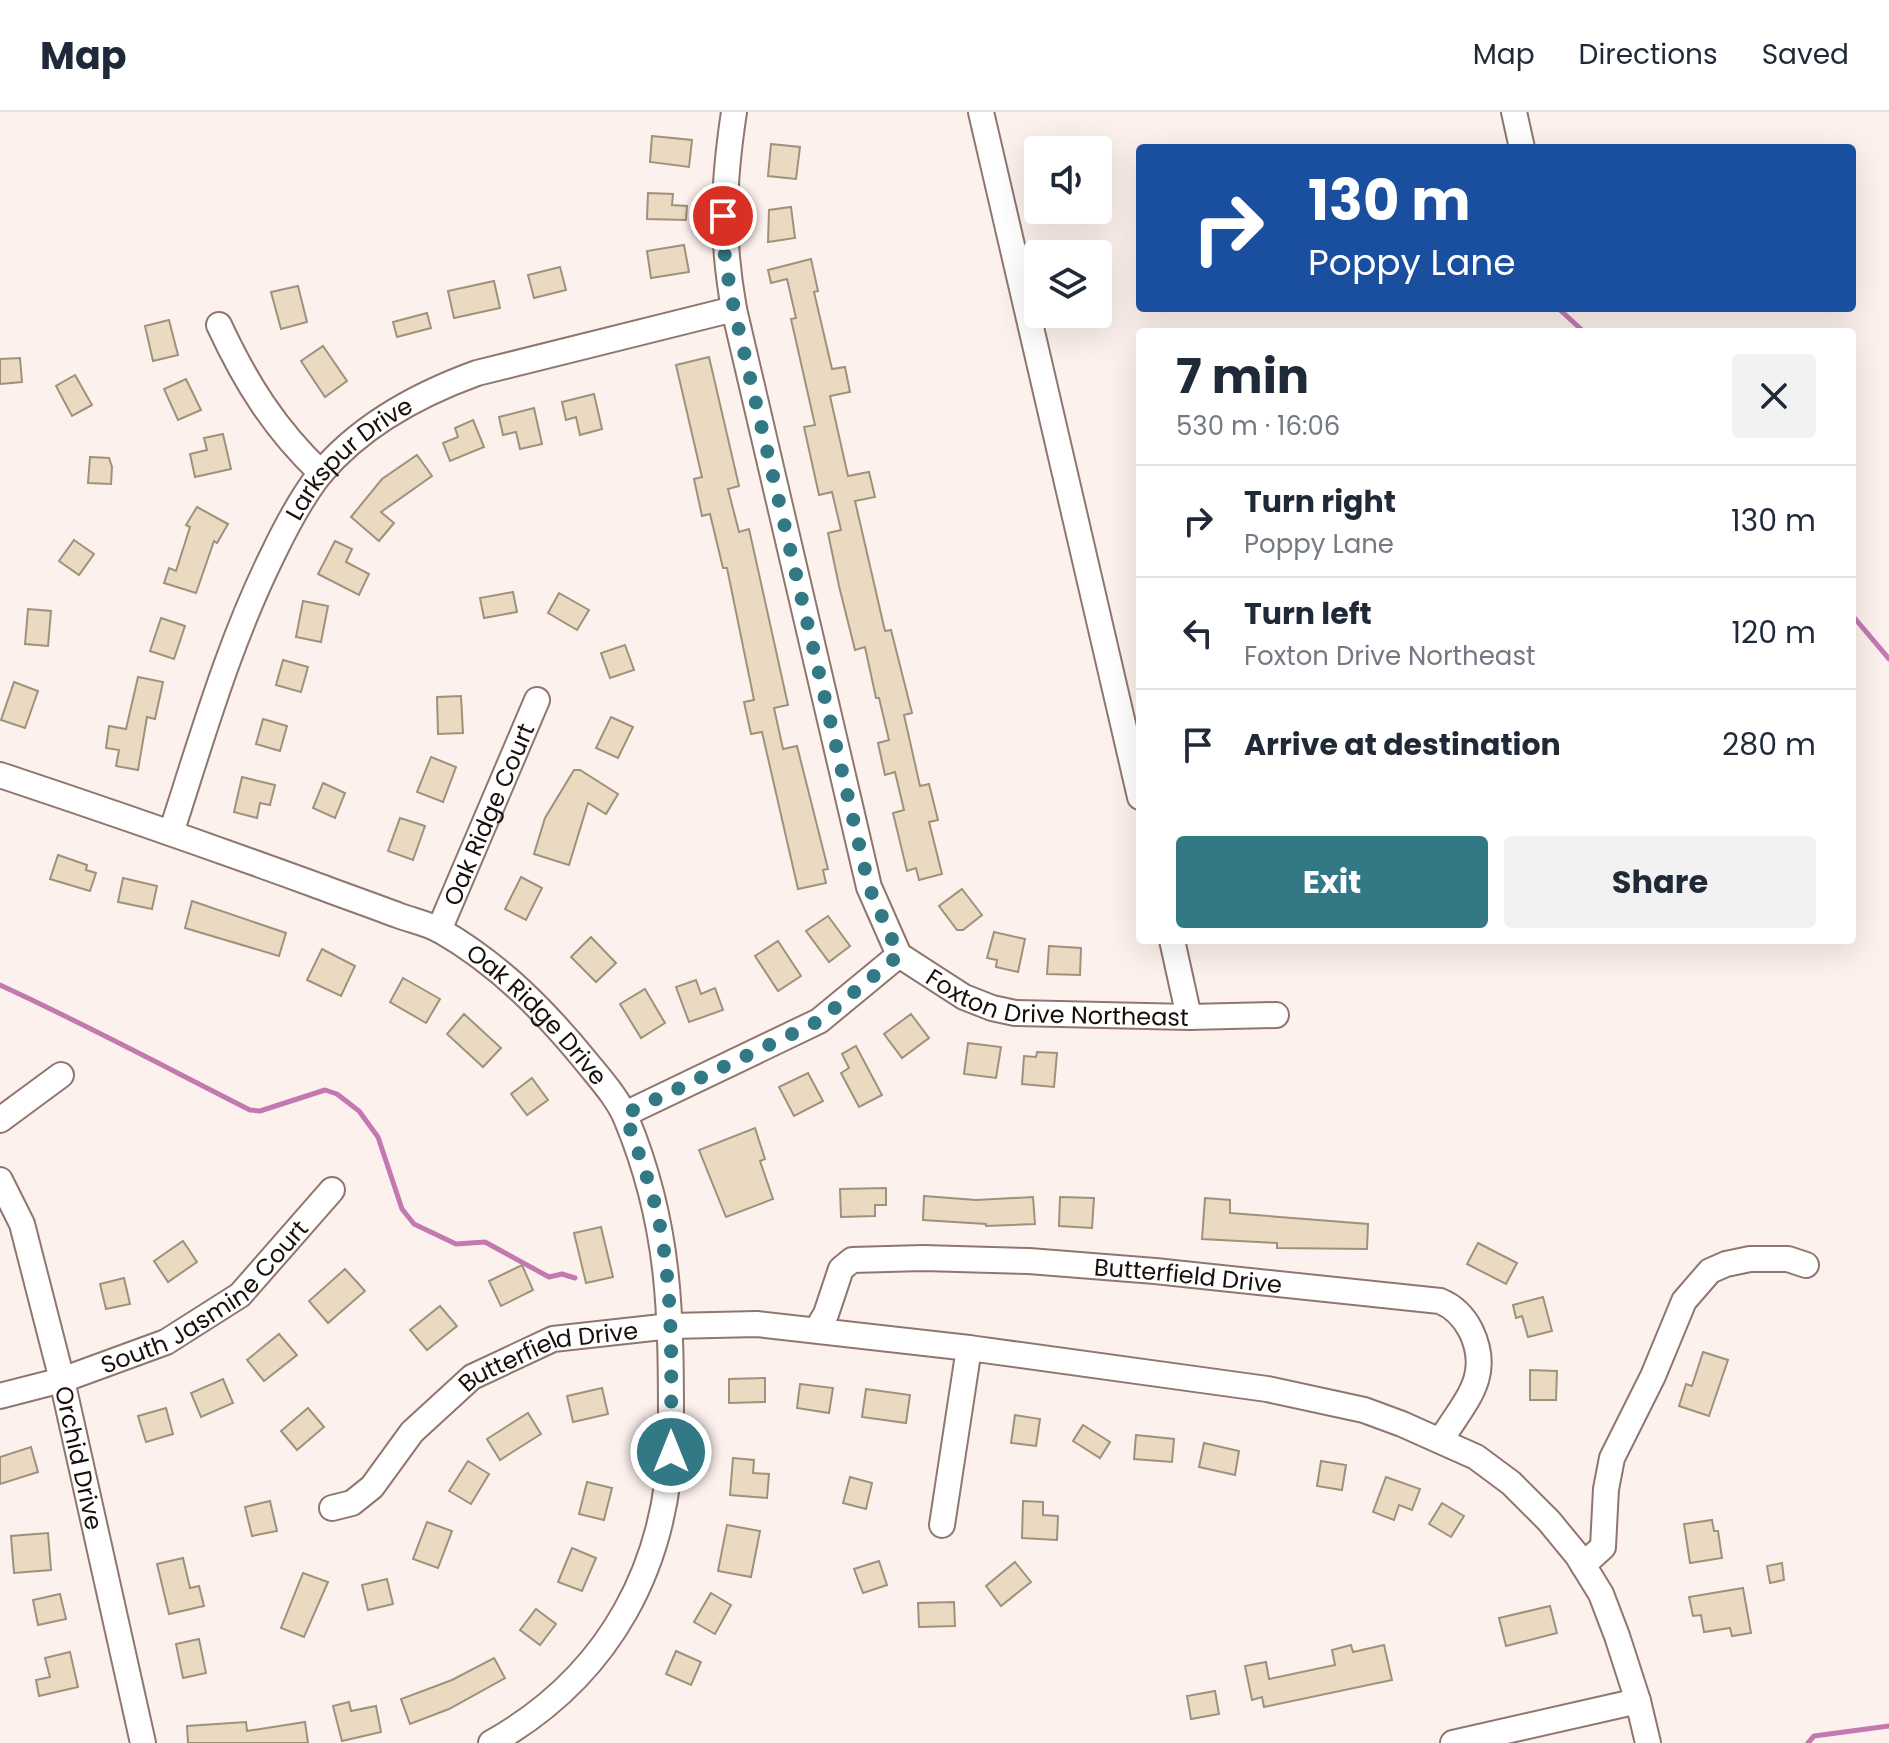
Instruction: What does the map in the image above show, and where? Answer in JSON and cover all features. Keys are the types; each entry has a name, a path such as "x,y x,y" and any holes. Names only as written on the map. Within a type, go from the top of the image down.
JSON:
{"street":[{"name":"Foxton Drive Northeast","path":"734,112 727,154 723,216 725,261 734,309 869,887 899,955 964,997 1015,1013 1189,1017 1276,1015"},
{"path":"981,112 1136,780"},
{"path":"1514,112 1521,144"},
{"name":"Larkspur Drive","path":"171,833 237,631 292,515 321,473 363,434 403,406 439,387 477,373 734,309"},
{"path":"219,325 238,365 269,417 321,473"},
{"name":"Oak Ridge Court","path":"439,930 537,700"},
{"name":"Oak Ridge Drive","path":"0,775 439,930 512,981 556,1024 625,1114 649,1184 661,1228 667,1268 671,1326 671,1452 659,1529 642,1582 627,1612 604,1646 547,1707 491,1743"},
{"path":"1173,944 1189,1017"},
{"path":"625,1114 819,1021 899,955"},
{"path":"0,1120 61,1075"},
{"name":"Orchid Drive","path":"0,1180 22,1224 62,1380 143,1743"},
{"name":"South Jasmine Court","path":"0,1396 62,1380 166,1342 240,1295 332,1190"},
{"name":"Butterfield Drive","path":"817,1329 826,1314 841,1269 852,1260 923,1258 1029,1261 1440,1301 1448,1304 1466,1322 1479,1354 1480,1371 1472,1393 1441,1440"},
{"path":"1583,1565 1603,1547 1606,1489 1612,1458 1653,1376 1684,1301 1710,1271 1726,1264 1788,1259 1806,1265"},
{"name":"Butterfield Drive","path":"332,1508 352,1503 372,1487 412,1432 472,1377 553,1339 671,1326 757,1324 969,1348 1267,1389 1364,1410 1476,1457 1511,1483 1549,1521 1601,1594 1638,1701 1648,1743"},
{"path":"942,1525 969,1348"},
{"path":"1453,1743 1638,1701"}],"building":[{"path":"652,136 692,140 689,167 650,162"},
{"path":"771,144 800,147 796,179 768,176"},
{"path":"648,193 673,194 672,205 687,206 686,220 647,219"},
{"path":"791,207 795,238 768,242 769,210"},
{"path":"684,245 689,272 651,278 647,251"},
{"path":"811,259 818,291 814,292 832,369 845,367 850,392 830,396 848,476 869,472 875,497 855,501 885,631 891,630 912,713 904,715 920,786 929,784 938,820 929,822 942,874 919,880 916,868 907,871 893,813 904,810 895,772 885,775 878,743 889,740 879,698 876,698 865,647 855,650 839,586 828,533 841,530 832,492 819,495 804,427 815,425 791,319 796,318 787,279 771,283 768,270"},
{"path":"560,267 566,290 534,298 528,275"},
{"path":"494,281 500,308 454,318 448,291"},
{"path":"298,286 307,322 281,329 271,292"},
{"path":"427,313 431,328 397,337 393,322"},
{"path":"169,320 178,355 153,361 145,326"},
{"path":"323,346 347,381 325,397 301,361"},
{"path":"709,357 739,486 728,489 739,532 749,529 788,705 774,708 783,749 797,746 828,869 823,870 826,883 798,889 762,732 751,734 744,702 754,700 727,568 723,568 710,514 702,516 694,479 702,477 676,365"},
{"path":"20,358 22,382 0,384 0,359"},
{"path":"75,375 92,405 72,416 56,386"},
{"path":"186,379 201,410 178,420 164,389"},
{"path":"594,394 602,429 580,435 576,417 566,420 562,402"},
{"path":"534,408 542,444 520,449 516,432 503,435 499,417"},
{"path":"473,420 484,447 450,461 443,443 458,437 455,428"},
{"path":"223,434 231,469 195,477 190,454 207,450 204,438"},
{"path":"417,455 432,476 381,512 394,523 379,541 351,517 382,479"},
{"path":"90,457 109,458 111,484 88,483"},
{"path":"197,507 228,524 217,543 214,541 196,593 164,583 169,568 176,571 190,527 186,525"},
{"path":"74,540 94,554 79,575 59,561"},
{"path":"335,541 352,549 346,562 369,574 359,595 318,574"},
{"path":"513,592 517,612 484,618 480,598"},
{"path":"559,593 589,610 577,630 548,613"},
{"path":"303,601 328,606 321,642 296,637"},
{"path":"28,609 51,611 48,646 25,644"},
{"path":"161,618 185,626 174,659 150,651"},
{"path":"625,645 634,670 610,678 601,653"},
{"path":"283,660 308,667 301,692 276,685"},
{"path":"138,677 163,682 155,719 147,717 138,770 116,766 119,750 106,748 109,726 126,729"},
{"path":"14,682 38,691 25,728 1,720"},
{"path":"461,696 463,733 438,734 437,697"},
{"path":"611,717 633,727 618,758 596,748"},
{"path":"263,719 287,726 280,751 256,744"},
{"path":"431,757 456,767 443,802 417,792"},
{"path":"574,770 580,770 618,794 606,814 588,803 569,865 534,854 545,818"},
{"path":"242,777 275,785 270,805 260,803 257,818 234,812"},
{"path":"323,783 345,793 335,818 313,808"},
{"path":"400,818 425,826 413,860 388,851"},
{"path":"58,855 87,865 86,870 96,873 90,891 50,879"},
{"path":"521,877 542,888 526,920 505,909"},
{"path":"123,878 157,886 152,909 118,902"},
{"path":"962,889 982,915 963,930 957,930 939,906"},
{"path":"192,901 286,933 279,956 185,928"},
{"path":"828,916 850,946 829,962 806,931"},
{"path":"994,932 1025,939 1018,972 996,967 997,960 987,958"},
{"path":"591,937 616,963 596,982 571,957"},
{"path":"778,941 801,976 778,991 755,956"},
{"path":"1049,946 1081,948 1080,975 1047,974"},
{"path":"322,949 355,966 341,996 307,980"},
{"path":"403,978 440,999 426,1023 390,1002"},
{"path":"696,980 701,994 715,988 723,1010 689,1022 676,987"},
{"path":"645,989 665,1023 641,1038 620,1004"},
{"path":"464,1014 501,1048 483,1067 447,1034"},
{"path":"911,1014 929,1038 902,1058 884,1034"},
{"path":"968,1043 1001,1047 996,1078 964,1074"},
{"path":"856,1046 882,1095 859,1107 841,1073 849,1068 842,1054"},
{"path":"1037,1052 1057,1053 1054,1087 1022,1084 1024,1056 1036,1057"},
{"path":"808,1073 823,1101 794,1116 779,1087"},
{"path":"532,1078 548,1100 527,1115 511,1094"},
{"path":"755,1128 765,1159 760,1161 773,1199 726,1217 699,1150"},
{"path":"886,1188 886,1205 875,1205 875,1216 841,1217 840,1189"},
{"path":"924,1196 976,1200 1033,1197 1035,1224 986,1226 923,1220"},
{"path":"1060,1197 1094,1198 1092,1228 1059,1226"},
{"path":"1205,1198 1230,1200 1230,1213 1368,1224 1367,1249 1277,1248 1277,1243 1202,1239"},
{"path":"601,1227 613,1277 586,1283 574,1233"},
{"path":"183,1241 197,1262 168,1282 154,1261"},
{"path":"1478,1243 1517,1263 1506,1284 1467,1264"},
{"path":"522,1265 533,1290 501,1306 489,1281"},
{"path":"345,1269 365,1291 328,1323 309,1301"},
{"path":"124,1278 130,1304 106,1309 100,1284"},
{"path":"1543,1297 1552,1331 1528,1337 1522,1316 1516,1318 1513,1305"},
{"path":"440,1306 457,1326 427,1350 410,1330"},
{"path":"279,1334 297,1355 264,1381 247,1360"},
{"path":"1703,1352 1728,1360 1709,1416 1679,1406 1686,1384 1692,1386"},
{"path":"1530,1370 1557,1371 1556,1400 1530,1400"},
{"path":"765,1378 765,1402 729,1403 729,1379"},
{"path":"223,1379 233,1403 201,1417 191,1393"},
{"path":"800,1384 833,1388 829,1413 797,1408"},
{"path":"602,1388 608,1414 573,1422 567,1396"},
{"path":"866,1389 910,1395 906,1423 862,1417"},
{"path":"166,1408 173,1434 146,1442 138,1416"},
{"path":"308,1408 324,1427 297,1450 281,1431"},
{"path":"528,1413 541,1434 500,1460 487,1439"},
{"path":"1015,1415 1040,1419 1036,1446 1011,1443"},
{"path":"1083,1425 1110,1442 1100,1458 1073,1441"},
{"path":"1136,1435 1174,1439 1172,1462 1134,1459"},
{"path":"1204,1443 1239,1451 1235,1475 1199,1467"},
{"path":"31,1447 38,1472 0,1484 0,1457"},
{"path":"733,1458 754,1460 753,1473 769,1474 767,1498 730,1495"},
{"path":"468,1461 489,1474 471,1504 449,1491"},
{"path":"1321,1461 1346,1465 1342,1490 1317,1486"},
{"path":"850,1477 872,1483 866,1509 843,1503"},
{"path":"1386,1477 1420,1489 1412,1510 1399,1505 1394,1520 1373,1512"},
{"path":"587,1482 612,1488 604,1520 579,1514"},
{"path":"270,1501 277,1531 252,1536 245,1507"},
{"path":"1023,1501 1043,1502 1043,1515 1058,1516 1057,1540 1022,1538"},
{"path":"1442,1503 1464,1516 1451,1537 1429,1524"},
{"path":"1712,1520 1714,1531 1718,1531 1722,1558 1690,1563 1684,1524"},
{"path":"427,1522 452,1531 438,1568 413,1559"},
{"path":"727,1525 760,1531 751,1577 718,1571"},
{"path":"48,1533 51,1570 14,1573 11,1536"},
{"path":"572,1548 596,1558 582,1591 558,1582"},
{"path":"183,1558 190,1588 199,1586 204,1606 169,1614 157,1564"},
{"path":"879,1561 887,1585 863,1593 854,1569"},
{"path":"1015,1562 1031,1582 1001,1606 986,1586"},
{"path":"1782,1563 1784,1580 1770,1583 1767,1566"},
{"path":"303,1573 328,1582 304,1637 281,1628"},
{"path":"387,1579 393,1604 368,1610 362,1585"},
{"path":"1743,1588 1751,1633 1732,1636 1730,1628 1704,1632 1701,1615 1693,1616 1689,1597"},
{"path":"711,1593 731,1605 715,1634 694,1622"},
{"path":"60,1594 66,1619 38,1625 33,1600"},
{"path":"954,1602 955,1626 919,1627 918,1603"},
{"path":"1550,1606 1557,1633 1506,1646 1499,1618"},
{"path":"536,1609 556,1624 540,1645 520,1630"},
{"path":"199,1639 206,1673 183,1678 176,1644"},
{"path":"1351,1645 1353,1652 1384,1645 1392,1680 1264,1707 1262,1697 1252,1700 1245,1666 1266,1662 1269,1679 1335,1665 1332,1650"},
{"path":"676,1651 701,1662 691,1685 666,1674"},
{"path":"70,1652 78,1687 39,1696 36,1680 50,1677 45,1658"},
{"path":"494,1658 505,1678 449,1709 410,1724 401,1699 452,1680"},
{"path":"1215,1691 1219,1714 1191,1719 1187,1696"},
{"path":"349,1702 351,1711 376,1706 381,1732 342,1741 333,1706"},
{"path":"246,1722 247,1731 305,1722 308,1743 188,1743 187,1726"}],"waterway":[{"path":"1562,312 1580,328"},
{"path":"1856,620 1889,659"},
{"path":"0,985 250,1110 260,1111 325,1090 337,1094 359,1111 378,1137 402,1209 414,1224 456,1244 485,1242 549,1277 562,1274 575,1278"},
{"path":"1808,1743 1814,1736 1889,1726"}],"route":[{"path":"671,1452 671,1326 667,1268 661,1228 625,1114 819,1021 899,955 869,887 734,309 725,261 723,216"}]}
